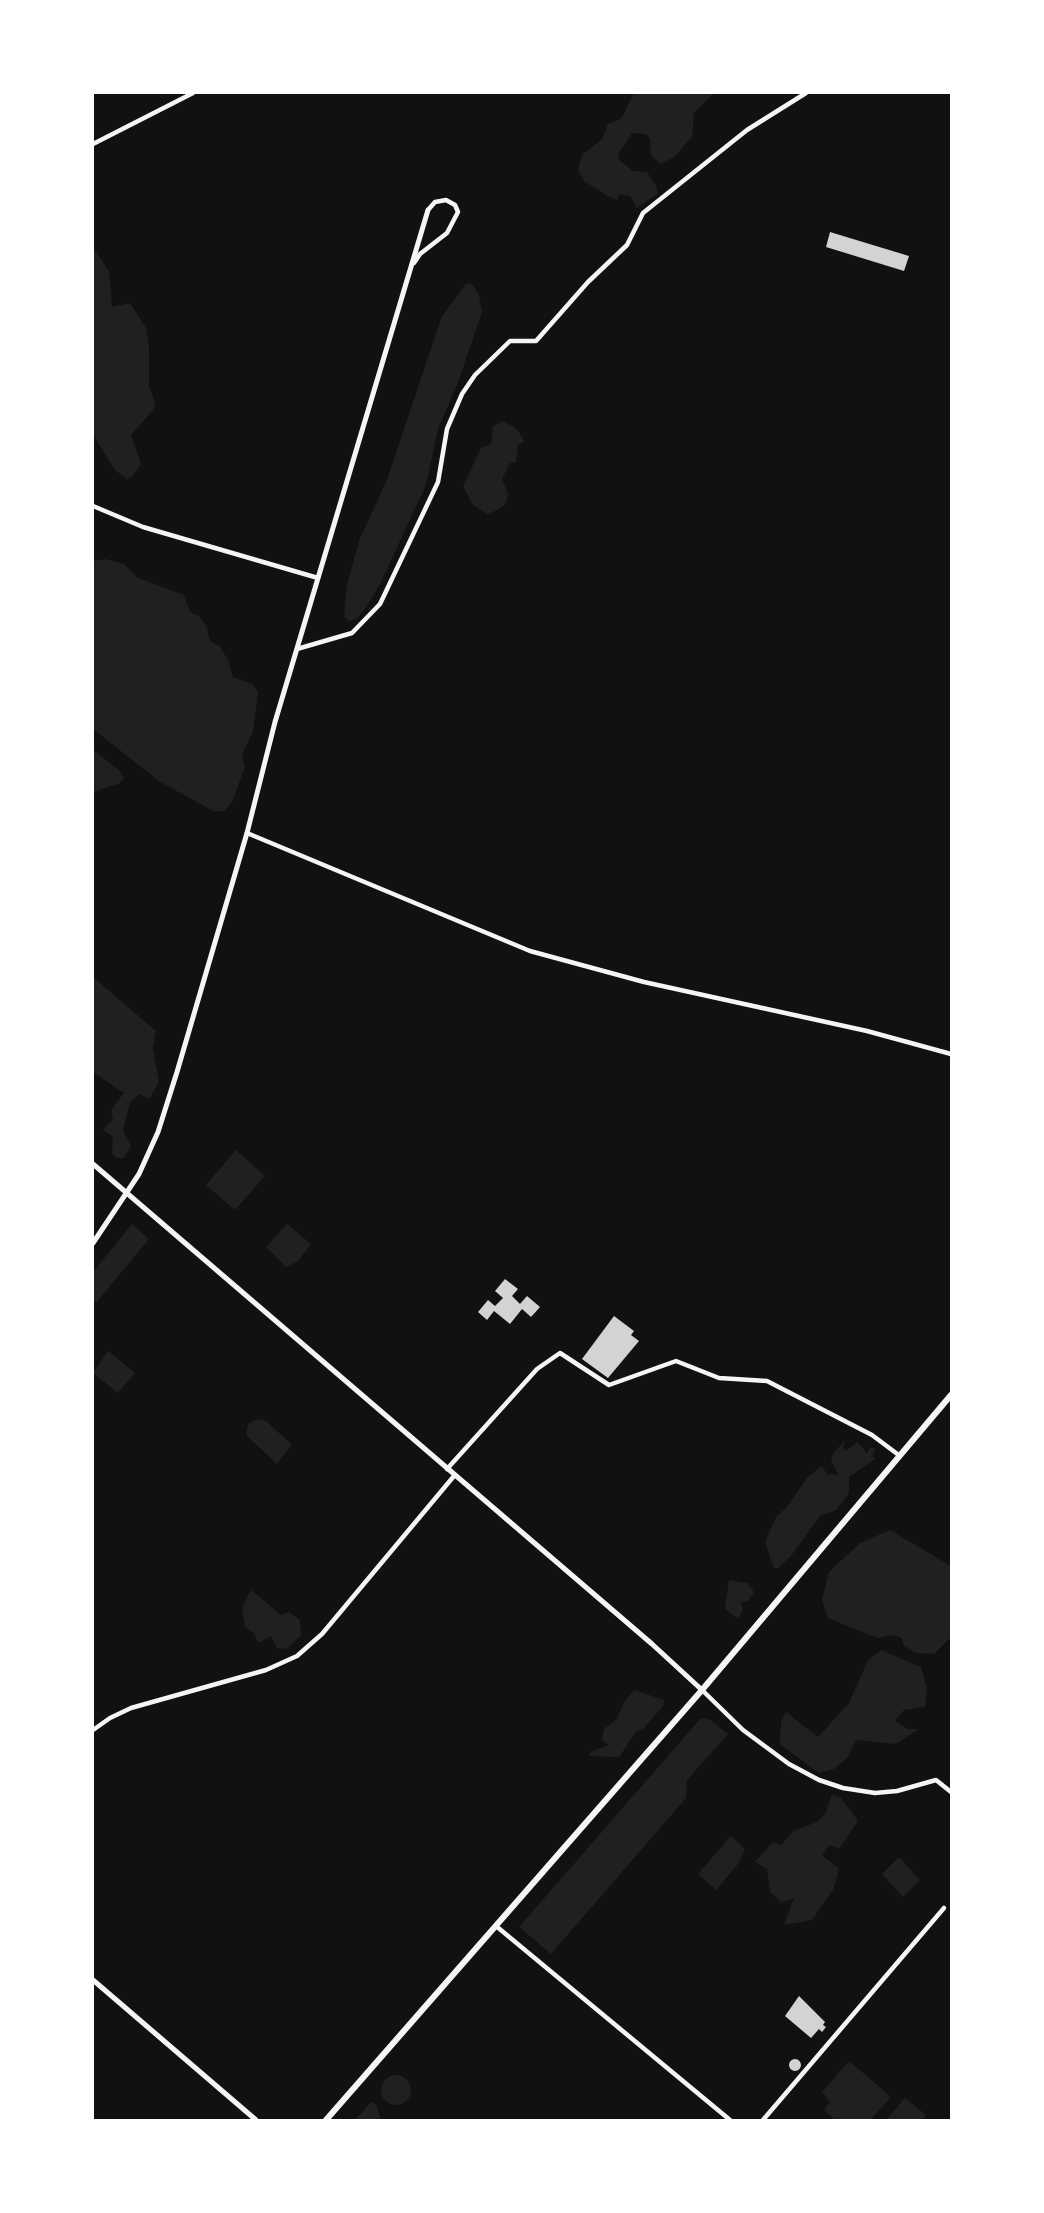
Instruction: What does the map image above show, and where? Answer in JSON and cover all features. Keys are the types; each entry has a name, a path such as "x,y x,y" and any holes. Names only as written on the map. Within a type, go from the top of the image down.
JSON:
{"main road":[{"path":"326,2120 702,1690 951,1395"}],"street":[{"path":"93,144 190,93"},
{"path":"296,650 352,633 380,604 438,482 450,422 475,375 510,341 536,341 588,282 627,245 643,213 747,130 806,93"},
{"path":"93,1243 139,1174 161,1121 247,833 296,650 429,210 435,202 446,200 455,205 458,212 447,233 420,254 414,263"},
{"path":"93,506 153,530 318,578"},
{"path":"247,833 530,951 644,982 893,1037 951,1054"},
{"path":"93,1164 652,1644 743,1730 789,1764 819,1780 853,1790 875,1793 897,1791 936,1780 951,1792"},
{"path":"447,1469 527,1378 560,1353 609,1385 676,1361 719,1378 767,1381 872,1435 901,1457"},
{"path":"93,1730 131,1708 266,1670 297,1656 322,1633 454,1476"},
{"path":"763,2120 944,1908"},
{"path":"496,1926 730,2120"},
{"path":"93,1980 256,2120"}],"shaded area":[{"path":"634,93 714,93 694,113 692,137 674,157 661,164 651,155 650,139 646,134 632,133 618,155 620,161 633,171 647,172 657,187 657,194 637,208 630,196 620,194 617,200 584,181 578,169 582,155 602,139 608,124 621,119"},
{"path":"93,246 109,272 112,307 130,303 146,328 149,347 149,386 155,402 153,410 131,435 141,464 133,476 127,479 115,470 93,435"},
{"path":"466,284 472,284 479,295 482,312 459,380 438,429 426,485 381,582 365,609 356,619 349,621 344,617 347,585 360,538 387,480 442,316"},
{"path":"503,421 517,429 524,441 518,445 516,462 510,463 502,479 508,493 505,505 488,515 473,505 463,486 481,448 491,444 493,426"},
{"path":"105,559 124,564 138,578 184,595 190,612 199,616 207,628 210,641 220,647 228,660 233,677 252,684 258,692 253,731 242,755 245,767 232,802 224,811 213,811 159,781 93,729 93,561"},
{"path":"93,750 119,770 124,778 120,783 93,792"},
{"path":"93,977 156,1031 153,1048 159,1082 149,1099 140,1094 130,1102 123,1131 131,1146 124,1158 117,1158 112,1153 113,1137 103,1130 113,1119 111,1110 124,1093 93,1072"},
{"path":"236,1150 265,1176 235,1210 206,1185"},
{"path":"132,1224 149,1239 96,1303 93,1300 93,1272"},
{"path":"287,1224 311,1244 298,1261 286,1267 266,1247"},
{"path":"108,1351 135,1373 118,1393 93,1373"},
{"path":"258,1419 266,1421 292,1445 277,1464 246,1435 248,1424"},
{"path":"846,1440 843,1447 845,1451 858,1442 867,1454 870,1447 876,1449 872,1455 875,1459 849,1477 849,1493 836,1510 820,1516 791,1556 778,1568 774,1568 765,1542 776,1517 786,1508 807,1478 822,1466 827,1474 838,1475 831,1460 834,1452"},
{"path":"890,1530 951,1566 951,1637 934,1654 916,1653 904,1646 902,1638 894,1635 877,1638 828,1618 822,1600 829,1572 860,1543"},
{"path":"729,1580 747,1583 754,1592 748,1601 741,1602 743,1609 738,1619 725,1609"},
{"path":"251,1590 281,1615 289,1612 300,1620 301,1635 287,1649 277,1648 271,1636 258,1643 254,1633 245,1627 242,1608"},
{"path":"881,1650 921,1667 927,1689 925,1707 904,1710 895,1721 908,1729 919,1729 896,1744 856,1740 848,1757 834,1769 819,1773 780,1744 781,1722 786,1712 818,1737 849,1703 868,1660"},
{"path":"634,1690 664,1700 663,1706 644,1728 636,1732 619,1757 589,1756 591,1752 608,1745 602,1739 604,1729 616,1720"},
{"path":"701,1718 709,1719 728,1734 687,1780 686,1798 551,1954 519,1927"},
{"path":"832,1794 841,1798 858,1821 839,1849 829,1845 822,1856 839,1868 834,1888 812,1920 784,1925 794,1898 782,1903 770,1892 767,1869 755,1862 773,1842 781,1845 793,1831 817,1822 826,1812"},
{"path":"731,1836 745,1849 739,1863 716,1890 698,1874"},
{"path":"899,1857 920,1880 903,1897 882,1874"},
{"path":"849,2061 891,2097 870,2120 835,2120 824,2110 830,2102 822,2092"},
{"path":"396,2075 406,2080 411,2090 406,2100 396,2105 386,2100 381,2090 386,2080"},
{"path":"905,2098 926,2115 922,2120 886,2120"},
{"path":"371,2102 376,2104 381,2120 355,2120"}],"building":[{"path":"830,232 909,256 904,271 826,247"},
{"path":"505,1279 518,1289 512,1296 520,1304 527,1296 540,1307 531,1317 522,1309 510,1324 494,1311 487,1320 478,1312 488,1300 495,1306 503,1298 495,1291"},
{"path":"614,1316 634,1331 631,1335 639,1341 608,1378 582,1359"},
{"path":"799,1996 825,2022 823,2025 826,2027 822,2032 819,2029 811,2038 785,2016"},
{"path":"790,2060 800,2060 800,2070 790,2070"}]}
